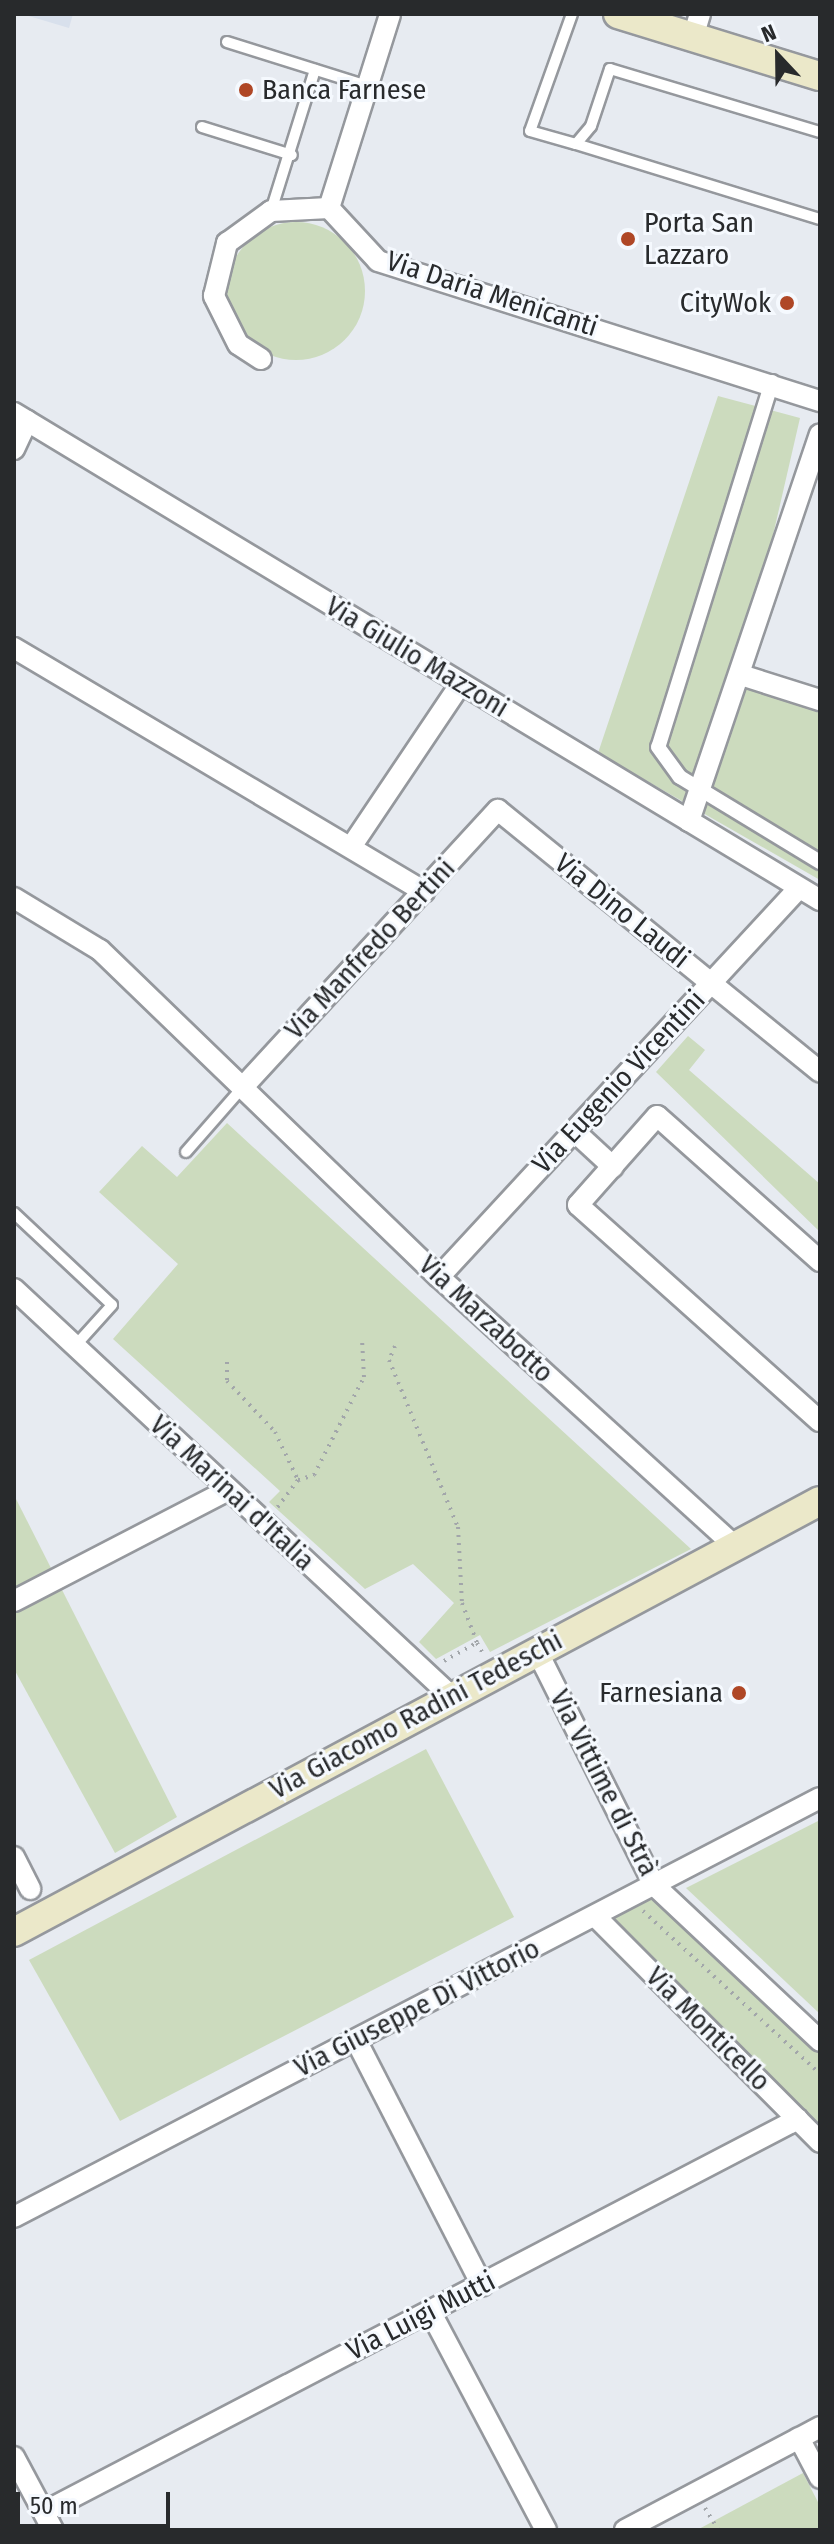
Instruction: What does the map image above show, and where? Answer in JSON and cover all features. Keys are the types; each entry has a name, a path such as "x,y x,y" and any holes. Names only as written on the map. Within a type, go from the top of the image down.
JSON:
{"main road":[{"path":"618,14 697,26 820,76"},
{"name":"Via Giacomo Radini Tedeschi","path":"14,1932 820,1501"}],"street":[{"path":"261,359 222,322 215,268 246,223 271,211 329,208 390,14"},
{"name":"Via Daria Menicanti","path":"329,208 378,261 772,382 820,401"},
{"path":"772,382 658,747 680,777 820,862"},
{"path":"14,449 20,417"},
{"name":"Via Giulio Mazzoni","path":"20,417 820,900"},
{"path":"689,821 813,481 820,435"},
{"path":"14,648 424,891"},
{"path":"741,675 820,700"},
{"path":"351,847 461,683"},
{"name":"Via Manfredo Bertini","path":"242,1088 498,810"},
{"name":"Via Dino Laudi","path":"498,810 820,1072"},
{"name":"Via Eugenio Vicentini","path":"439,1277 799,888"},
{"name":"Via Marzabotto","path":"14,898 100,950 439,1277 735,1546"},
{"path":"820,1261 657,1116 578,1205 820,1421"},
{"path":"574,1131 613,1167"},
{"name":"Via Marinai d'Italia","path":"14,1289 451,1696"},
{"path":"14,1601 228,1490"},
{"name":"Via Vittime di Strà","path":"537,1651 654,1885 820,2041"},
{"name":"Via Giuseppe Di Vittorio","path":"14,2217 820,1798"},
{"path":"14,1857 30,1889"},
{"name":"Via Monticello","path":"595,1916 820,2142"},
{"path":"356,2040 482,2285"},
{"name":"Via Luigi Mutti","path":"48,2521 430,2311 798,2119"},
{"path":"430,2311 546,2530"},
{"path":"625,2530 820,2427"},
{"path":"799,2438 820,2478"},
{"path":"14,2457 48,2521"}],"lane":[{"path":"572,14 530,131 820,219"},
{"path":"227,42 367,86"},
{"path":"576,144 591,126 610,69 820,132"},
{"path":"271,211 292,155 315,70"},
{"path":"202,127 292,155"},
{"path":"186,1152 242,1088"},
{"path":"14,1213 112,1305 75,1346"}],"path":[{"path":"276,1509 298,1480 314,1475 364,1377 362,1338"},
{"path":"395,1346 389,1360 458,1527 462,1603 477,1643 488,1662"},
{"path":"227,1362 227,1381 275,1432 298,1480"},
{"path":"438,1664 477,1643"},
{"path":"633,1915 650,1913 820,2074"}],"shaded area":[{"path":"22,14 73,14 69,28"}],"green space":[{"path":"296,222 322,227 345,242 360,265 365,291 360,317 345,340 322,355 296,360 270,355 247,340 232,317 227,291 232,265 247,242 270,227"},
{"path":"718,396 800,418 741,674 820,700 820,880 598,753"},
{"path":"688,1036 705,1050 689,1070 820,1184 820,1232 656,1072"},
{"path":"227,1123 691,1549 490,1652 480,1635 436,1659 419,1642 454,1603 413,1564 365,1589 269,1502 280,1491 113,1339 178,1264 99,1192 142,1146 177,1177"},
{"path":"14,1495 177,1817 115,1853 14,1669"},
{"path":"426,1749 514,1917 120,2121 29,1960"},
{"path":"820,1820 820,2014 686,1888"},
{"path":"652,1895 820,2052 820,2138 609,1919"},
{"path":"803,2473 820,2506 820,2530 697,2530"}],"place":[{"name":"Banca Farnese","path":"246,90"},
{"name":"Porta San Lazzaro","path":"628,239"},
{"name":"CityWok","path":"787,303"},
{"name":"Farnesiana","path":"739,1693"}]}
